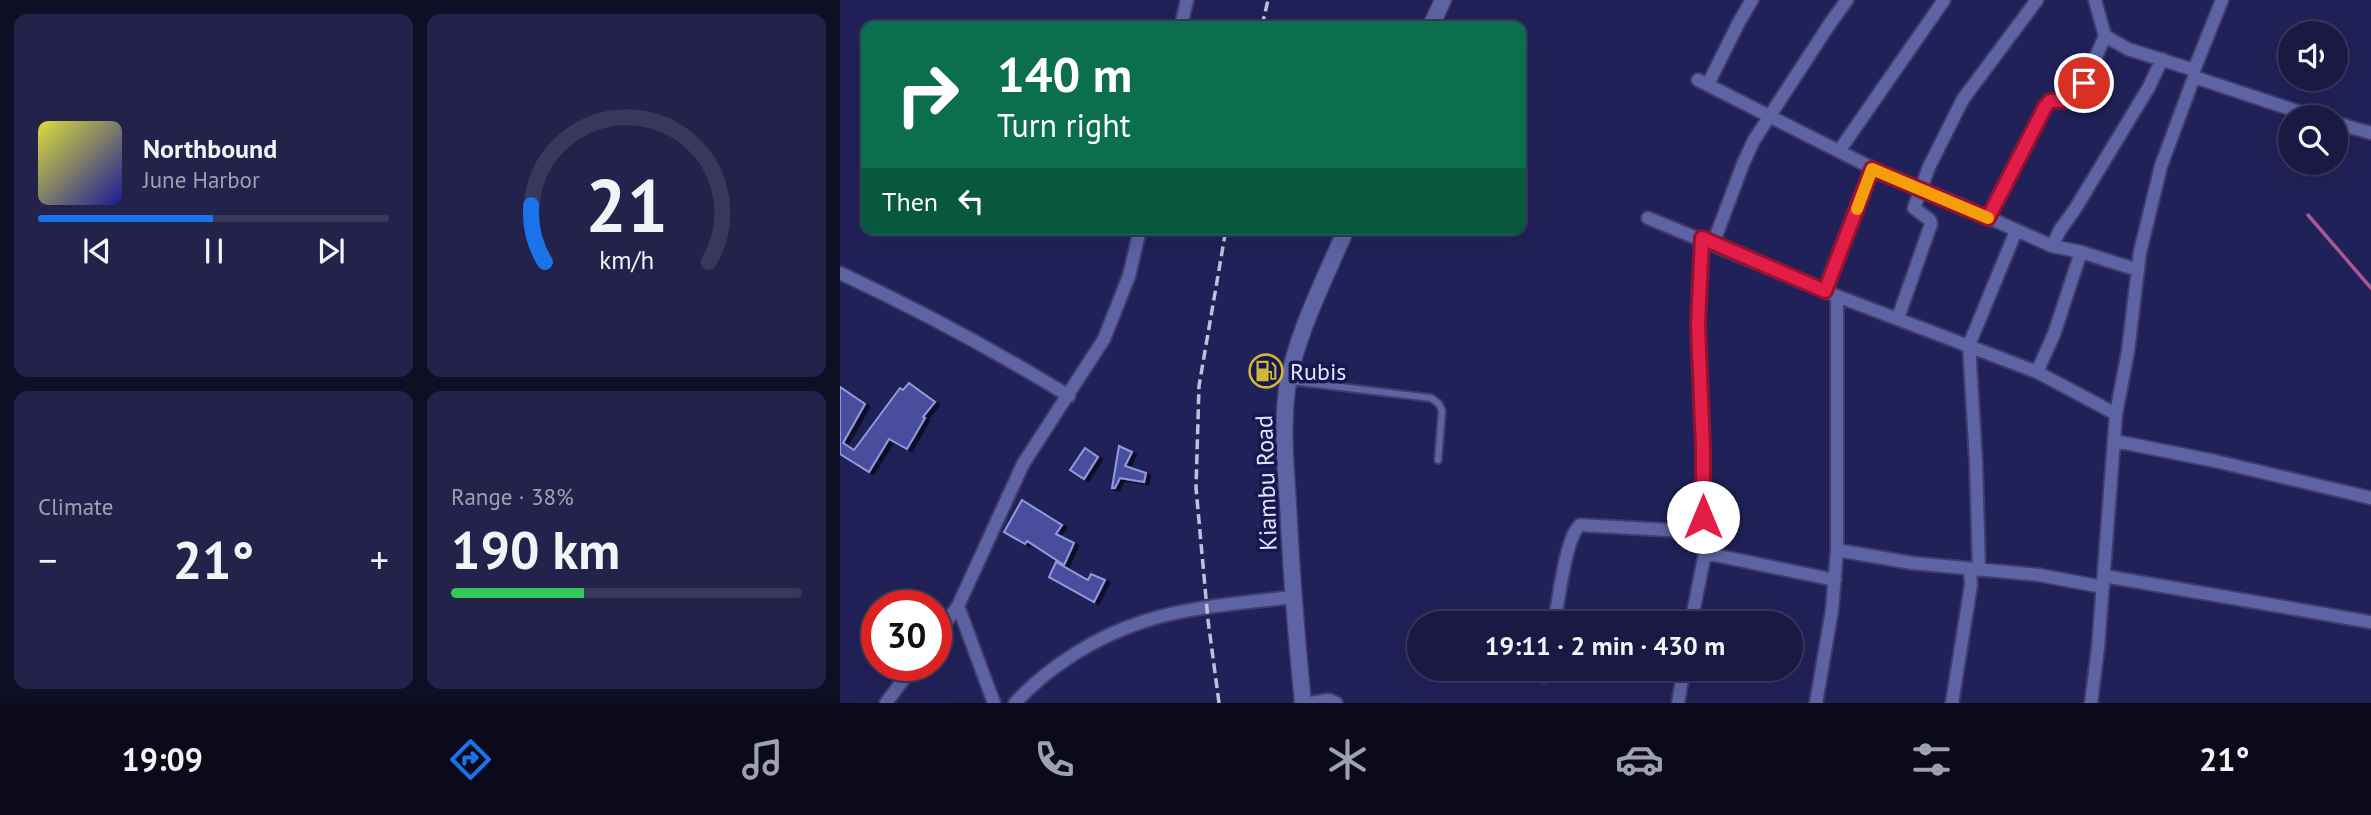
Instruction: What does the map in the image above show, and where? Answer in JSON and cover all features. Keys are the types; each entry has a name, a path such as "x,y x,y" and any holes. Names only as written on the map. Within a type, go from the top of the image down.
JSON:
{"main road":[{"path":"1433,21 1443,0"},
{"name":"Kiambu Road","path":"1303,703 1284,471 1284,421 1289,381 1299,345 1344,235"}],"street":[{"path":"1182,21 1187,0"},
{"path":"1752,0 1703,82 1872,169 2052,246 2138,270"},
{"path":"1693,611 1705,553 1698,324 1708,241 1755,140 1847,0"},
{"path":"1839,151 1944,0"},
{"path":"1898,318 1931,224 1930,220 1914,208 1929,167 1963,99 2037,0"},
{"path":"1988,218 2045,107 2050,101 2077,100 2105,36 2095,0"},
{"path":"2091,703 2116,414 2128,351 2138,270 2152,198 2222,0"},
{"path":"2105,36 2128,49 2281,105"},
{"path":"2052,246 2149,87 2161,59"},
{"path":"2348,126 2371,133"},
{"path":"1816,703 1832,610 1837,550 1831,293 1872,169"},
{"path":"1648,218 1831,293 2037,372 2116,414"},
{"path":"1952,703 1974,570 1975,437 1969,345 2016,231"},
{"path":"952,614 1023,464 1104,339 1119,304 1139,235"},
{"path":"2037,372 2054,334 2081,252"},
{"path":"840,273 941,321 1069,396"},
{"path":"2115,441 2215,461 2371,498"},
{"path":"1556,611 1574,530 1580,524 1703,532"},
{"path":"1837,550 1912,563 2103,581 2371,622"},
{"path":"1705,553 1835,580"},
{"path":"1015,703 1059,665 1126,628 1184,612 1293,597"},
{"path":"958,606 993,703"},
{"path":"886,703 902,681"},
{"path":"1678,703 1682,681"},
{"path":"1310,703 1329,700 1336,703"}],"lane":[{"path":"1289,381 1431,398 1439,404 1442,411 1438,460"}],"building":[{"path":"909,383 935,402 923,417 925,418 907,449 889,439 869,472 840,454 840,387 865,404 843,443 854,450 900,388 903,390"},
{"path":"1119,446 1132,452 1125,466 1146,473 1144,482 1120,478 1115,488 1112,488"},
{"path":"1085,448 1098,457 1084,479 1070,470"},
{"path":"1022,500 1062,525 1056,534 1074,543 1064,565 1027,541 1025,544 1004,532"},
{"path":"1056,562 1088,580 1091,574 1105,580 1094,602 1049,577"}],"waterway":[{"path":"2308,215 2371,288"}],"railway":[{"path":"1263,21 1268,0"},
{"path":"1219,703 1208,620 1196,488 1199,386 1225,235"}],"slow traffic":[{"path":"1857,209 1872,169 1988,218"}],"place":[{"name":"Rubis","path":"1266,371"}],"route":[{"path":"1703,517 1698,324 1702,238 1825,291 1872,169 1988,218 2045,107 2050,101 2077,100 2084,83"}]}
